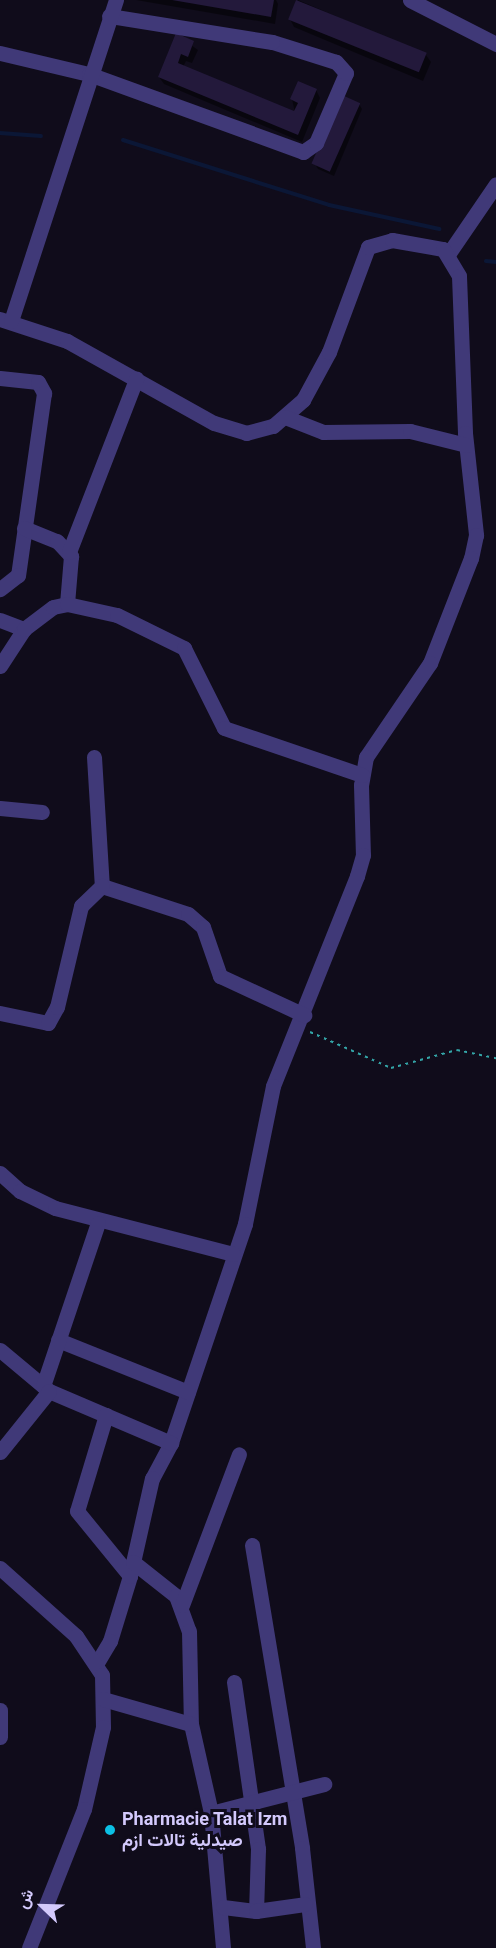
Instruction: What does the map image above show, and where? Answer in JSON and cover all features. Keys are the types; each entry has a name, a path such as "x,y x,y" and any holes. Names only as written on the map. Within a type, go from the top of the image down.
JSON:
{"street":[{"path":"116,0 88,74 6,320 67,341 232,431 258,432 285,417 303,400 329,352 368,247 405,241 449,253"},
{"path":"410,0 441,6 496,44"},
{"path":"0,53 88,74 303,152 316,143 346,73 336,62 272,42 109,16"},
{"path":"449,253 496,184"},
{"path":"97,1663 110,1641 131,1569 152,1478 171,1443 259,1172 273,1086 349,906 363,855 362,775 375,742 430,663 465,580 476,535 466,445 459,276 449,253"},
{"path":"0,378 43,387 16,580 0,589"},
{"path":"67,604 69,552 136,379"},
{"path":"285,417 323,432 410,431 466,445"},
{"path":"24,528 69,552"},
{"path":"0,666 24,629 53,607 67,604 117,615 173,639 191,656 224,728 362,775"},
{"path":"0,620 24,629"},
{"path":"0,1013 48,1023 57,1007 81,906 102,886 94,757"},
{"path":"0,808 42,812"},
{"path":"102,886 196,920 220,976 301,1020"},
{"path":"0,1173 20,1191 98,1222 233,1254"},
{"path":"0,1452 46,1389 58,1340 98,1222"},
{"path":"58,1340 188,1392"},
{"path":"0,1350 46,1389 171,1443"},
{"path":"106,1415 77,1511 131,1569 182,1605"},
{"path":"223,1948 223,1907 211,1813 191,1724 193,1654 182,1605 239,1454"},
{"path":"252,1545 293,1793 312,1948"},
{"path":"0,1568 76,1636 97,1663 103,1698 103,1727 84,1809 29,1948"},
{"path":"234,1682 258,1849 256,1911"},
{"path":"103,1698 191,1724"},
{"path":"0,1710 0,1737"},
{"path":"211,1813 252,1799 293,1793 324,1784"},
{"path":"223,1907 256,1911 305,1904"}],"path":[{"path":"301,1020 390,1068 457,1050 496,1058"}],"building":[{"path":"172,0 274,0 271,17"},
{"path":"296,0 427,53 419,72 288,19"},
{"path":"176,33 194,41 188,57 181,54 178,63 294,111 298,103 290,99 298,81 317,89 298,135 158,77"},
{"path":"342,95 360,103 330,172 311,164"}],"waterway":[{"path":"0,133 41,136"},
{"path":"123,140 329,205 439,229"},
{"path":"486,261 496,262"}],"place":[{"name":"Pharmacie Talat Izm صيدلية تالات ازم","path":"110,1830"}]}
